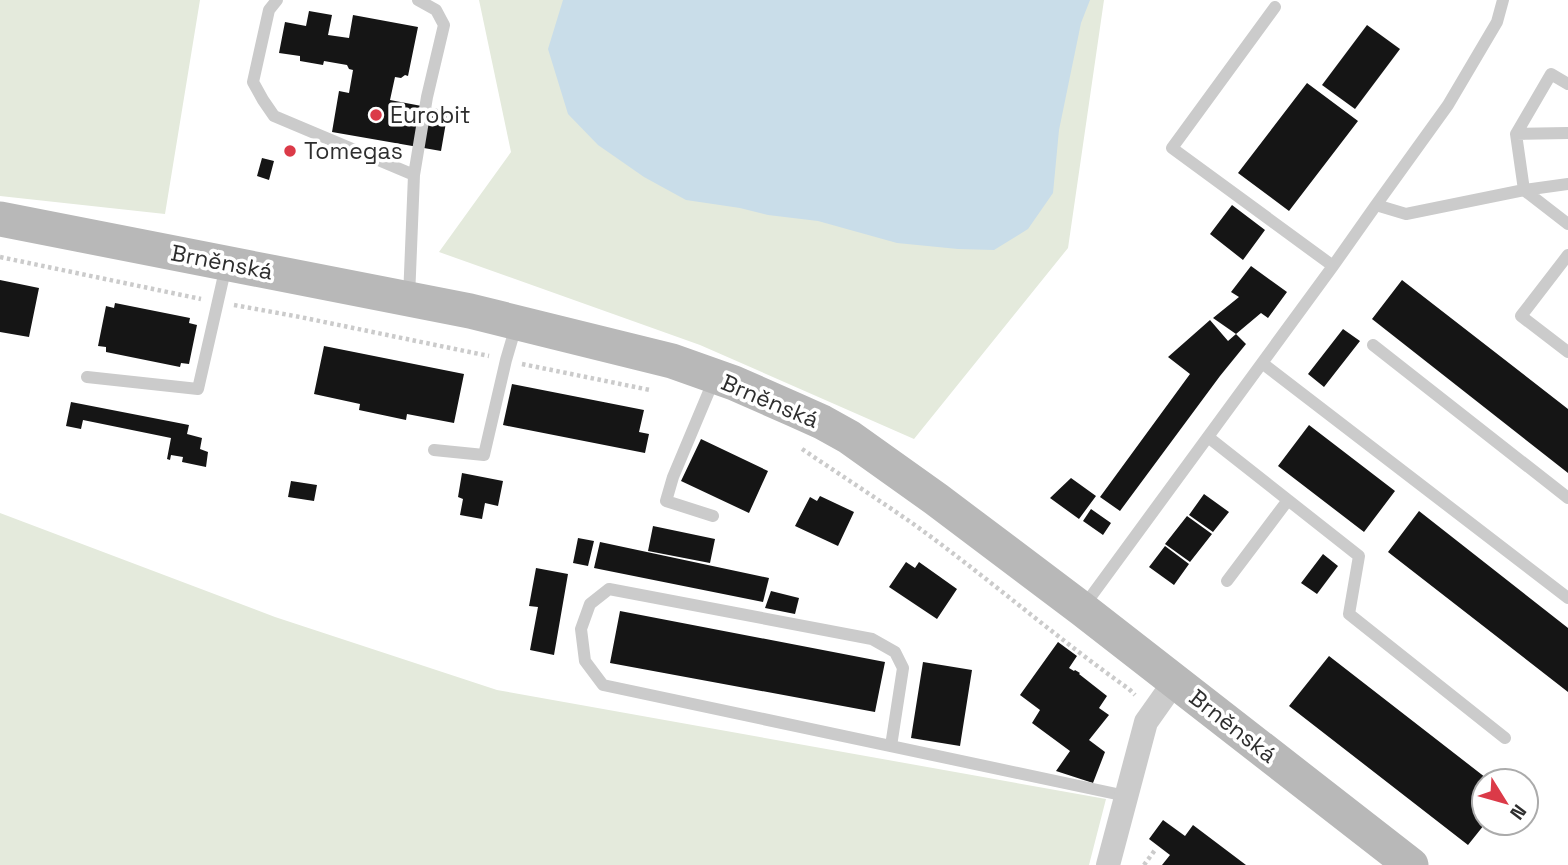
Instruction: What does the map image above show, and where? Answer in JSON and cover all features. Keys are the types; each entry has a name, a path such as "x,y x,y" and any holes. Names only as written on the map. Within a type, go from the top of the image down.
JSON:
{"main road":[{"name":"Brněnská","path":"0,219 409,298 672,361 822,422 936,499 1082,609 1404,863"}],"street":[{"path":"1108,865 1146,722 1175,681"}],"lane":[{"path":"277,0 269,10 253,82 274,116 414,175"},
{"path":"409,298 414,175 427,97 444,25 436,10 418,0"},
{"path":"1082,609 1448,105 1497,22 1503,0"},
{"path":"1275,7 1172,148 1333,266"},
{"path":"1568,84 1551,74 1516,134 1524,190 1568,224"},
{"path":"1516,134 1568,133"},
{"path":"1376,205 1406,214 1524,190 1568,184"},
{"path":"1568,256 1521,316 1568,352"},
{"path":"87,377 198,389 226,263"},
{"path":"434,450 484,455 506,360 518,323"},
{"path":"1373,345 1568,498"},
{"path":"1262,363 1568,598"},
{"path":"713,516 666,500 673,477 716,377"},
{"path":"1208,437 1359,556 1349,614 1505,738"},
{"path":"1227,582 1287,500"},
{"path":"891,746 903,668 895,652 872,639 609,589 590,604 581,629 585,661 603,685 1126,796"}],"path":[{"path":"0,257 658,392"},
{"path":"796,445 913,524 1129,690 1136,697 1132,711 1146,722"},
{"path":"1144,865 1155,850"}],"shaded area":[{"path":"0,0 200,0 165,214 0,196"},
{"path":"479,0 1104,0 1068,248 914,439 700,345 439,252 511,152"},
{"path":"0,513 275,617 497,690 1106,799 1089,865 0,865"}],"water":[{"path":"563,0 1090,0 1081,23 1059,130 1053,193 1028,229 994,250 897,243 818,221 686,200 644,177 598,145 568,114 548,49"}],"building":[{"path":"309,11 332,15 328,35 349,38 353,15 418,27 408,76 395,77 390,100 448,111 441,151 332,132 339,91 349,93 353,70 347,65 300,61 300,56 279,53 285,22 306,26"},
{"path":"1367,25 1400,49 1355,109 1322,85"},
{"path":"1307,83 1358,121 1289,211 1238,173"},
{"path":"262,158 274,161 269,180 257,176"},
{"path":"1232,205 1265,230 1243,260 1210,234"},
{"path":"1251,266 1287,292 1268,318 1261,313 1236,334 1213,318 1239,297 1231,292"},
{"path":"0,280 39,288 29,337 0,332"},
{"path":"1402,280 1568,409 1568,473 1372,319"},
{"path":"115,303 190,318 189,323 197,325 189,364 181,363 180,367 106,352 106,347 98,346 106,306 114,308"},
{"path":"1210,320 1228,341 1236,334 1246,344 1120,511 1100,497 1190,374 1168,357"},
{"path":"1343,329 1360,341 1324,387 1308,374"},
{"path":"324,346 464,374 454,423 407,414 406,420 359,410 360,404 314,394"},
{"path":"512,384 644,410 639,432 649,434 645,453 503,425"},
{"path":"71,402 189,425 187,434 202,438 200,449 208,452 206,467 182,462 183,457 171,455 170,460 167,459 171,438 83,420 81,429 66,426"},
{"path":"1309,425 1395,491 1364,532 1278,466"},
{"path":"701,439 768,471 749,513 681,481"},
{"path":"462,473 503,481 498,506 485,503 482,519 460,515 463,499 458,497"},
{"path":"1071,478 1096,496 1079,519 1050,498"},
{"path":"291,481 317,485 314,501 288,497"},
{"path":"1204,494 1229,512 1213,532 1189,515"},
{"path":"820,496 854,512 838,546 795,526 810,497 817,501"},
{"path":"1091,509 1111,523 1103,535 1083,521"},
{"path":"1419,511 1568,628 1568,692 1388,552"},
{"path":"1187,516 1212,534 1190,562 1165,544"},
{"path":"653,526 715,539 710,563 648,551"},
{"path":"578,538 594,541 588,566 573,563"},
{"path":"600,542 769,578 763,602 594,568"},
{"path":"1165,546 1189,564 1174,585 1149,567"},
{"path":"1323,554 1338,566 1317,594 1301,583"},
{"path":"906,562 915,568 919,562 957,589 937,619 889,587"},
{"path":"536,568 568,574 554,655 530,650 538,607 529,606"},
{"path":"771,591 799,598 795,614 765,608"},
{"path":"620,611 885,662 875,712 610,663"},
{"path":"1058,642 1077,656 1069,668 1080,673 1107,696 1099,708 1109,715 1089,740 1105,752 1093,783 1056,771 1070,751 1032,723 1040,710 1020,695"},
{"path":"1329,656 1472,767 1470,837 1474,837 1468,845 1289,706"},
{"path":"923,662 972,670 960,746 911,738"},
{"path":"1163,820 1185,836 1193,825 1246,865 1162,865 1170,855 1149,839"}],"place":[{"name":"Eurobit","path":"376,115"},
{"name":"Tomegas","path":"290,151"}]}
